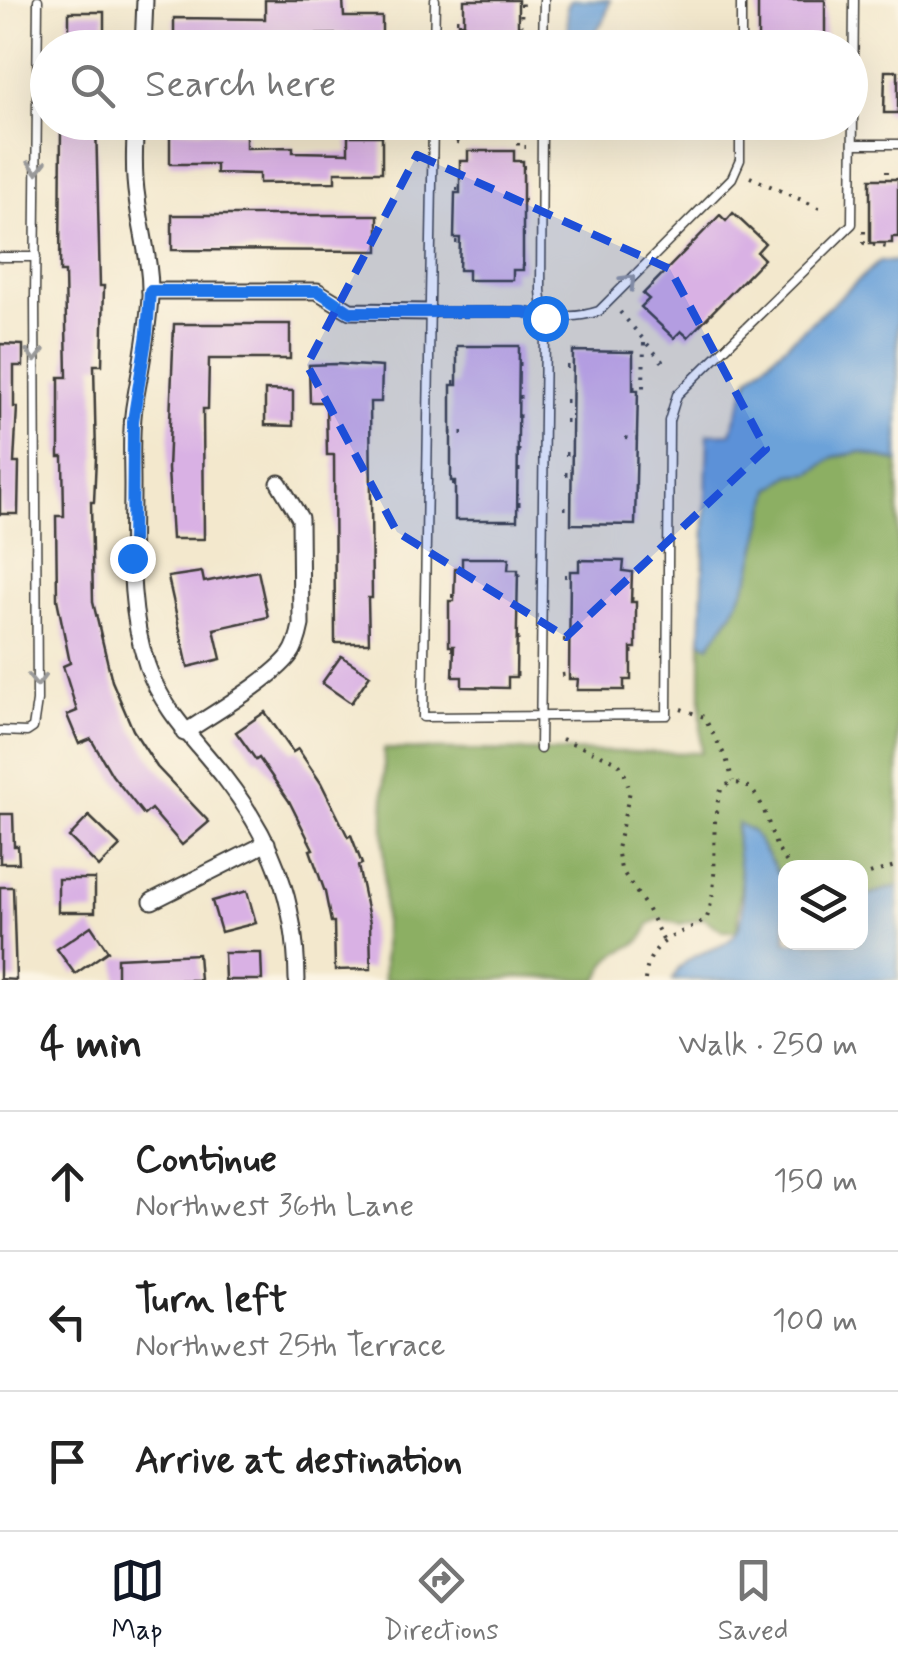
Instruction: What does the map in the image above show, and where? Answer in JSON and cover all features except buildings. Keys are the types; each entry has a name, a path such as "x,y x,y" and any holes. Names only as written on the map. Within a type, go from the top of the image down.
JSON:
{"street":[{"path":"144,30 146,0"},
{"path":"135,140 136,198 150,291 133,421 132,602 149,671 184,733 223,776 274,854 292,922 297,980"},
{"path":"150,291 318,291 350,312 429,312"},
{"path":"184,733 274,670 290,655 298,640 300,518 279,483"},
{"path":"152,901 267,842"}],"lane":[{"path":"38,0 38,30"},
{"path":"434,30 435,0"},
{"path":"543,30 544,0"},
{"path":"740,30 741,0"},
{"path":"854,0 854,30"},
{"path":"0,731 28,732 33,728 37,701 37,140"},
{"path":"433,140 423,717 667,711 669,420 676,395 852,224 853,140"},
{"path":"540,749 545,318 541,290 542,140"},
{"path":"429,312 524,312 545,318 580,318 599,312 732,178 740,160 740,140"},
{"path":"853,144 898,144"},
{"path":"0,258 36,257"}],"path":[{"path":"521,30 522,0"},
{"path":"456,20 464,20"},
{"path":"456,143 464,140"},
{"path":"518,140 518,147 526,147"},
{"path":"750,177 824,210"},
{"path":"864,222 864,243 869,247 887,247 886,243"},
{"path":"744,279 750,285"},
{"path":"620,312 667,367"},
{"path":"708,317 713,322"},
{"path":"633,388 643,388 644,341"},
{"path":"565,401 572,401"},
{"path":"450,433 463,433"},
{"path":"625,438 641,439"},
{"path":"667,711 704,717 726,758 732,782"},
{"path":"562,739 618,762 630,791 617,849 621,869 664,942"},
{"path":"645,980 647,959 676,931 706,920 714,901 712,821 722,787 732,782 746,784 758,799 786,860"},
{"path":"868,874 898,865"}],"highlighted area":[{"path":"417,155 670,269 766,449 566,637 397,532 307,365"}],"green space":[{"path":"861,452 898,462 898,886 868,895 868,860 778,860 778,873 753,832 736,828 741,884 737,931 723,931 703,918 681,924 659,919 649,924 639,941 609,960 598,980 384,980 384,749 701,753 701,641 709,645 722,627 771,489 791,475 811,473 834,457"}],"water":[{"path":"570,0 610,0 597,30 568,30"},
{"path":"880,261 898,262 898,462 861,452 834,457 811,473 791,475 771,489 750,576 733,612 709,646 701,641 708,434 731,433 749,378"},
{"path":"738,823 753,832 778,873 778,950 868,950 868,895 898,886 898,980 672,980 687,961 723,945 737,931 743,892"}],"route":[{"path":"132,558 133,421 150,291 318,291 350,312 524,312 545,318"}]}
